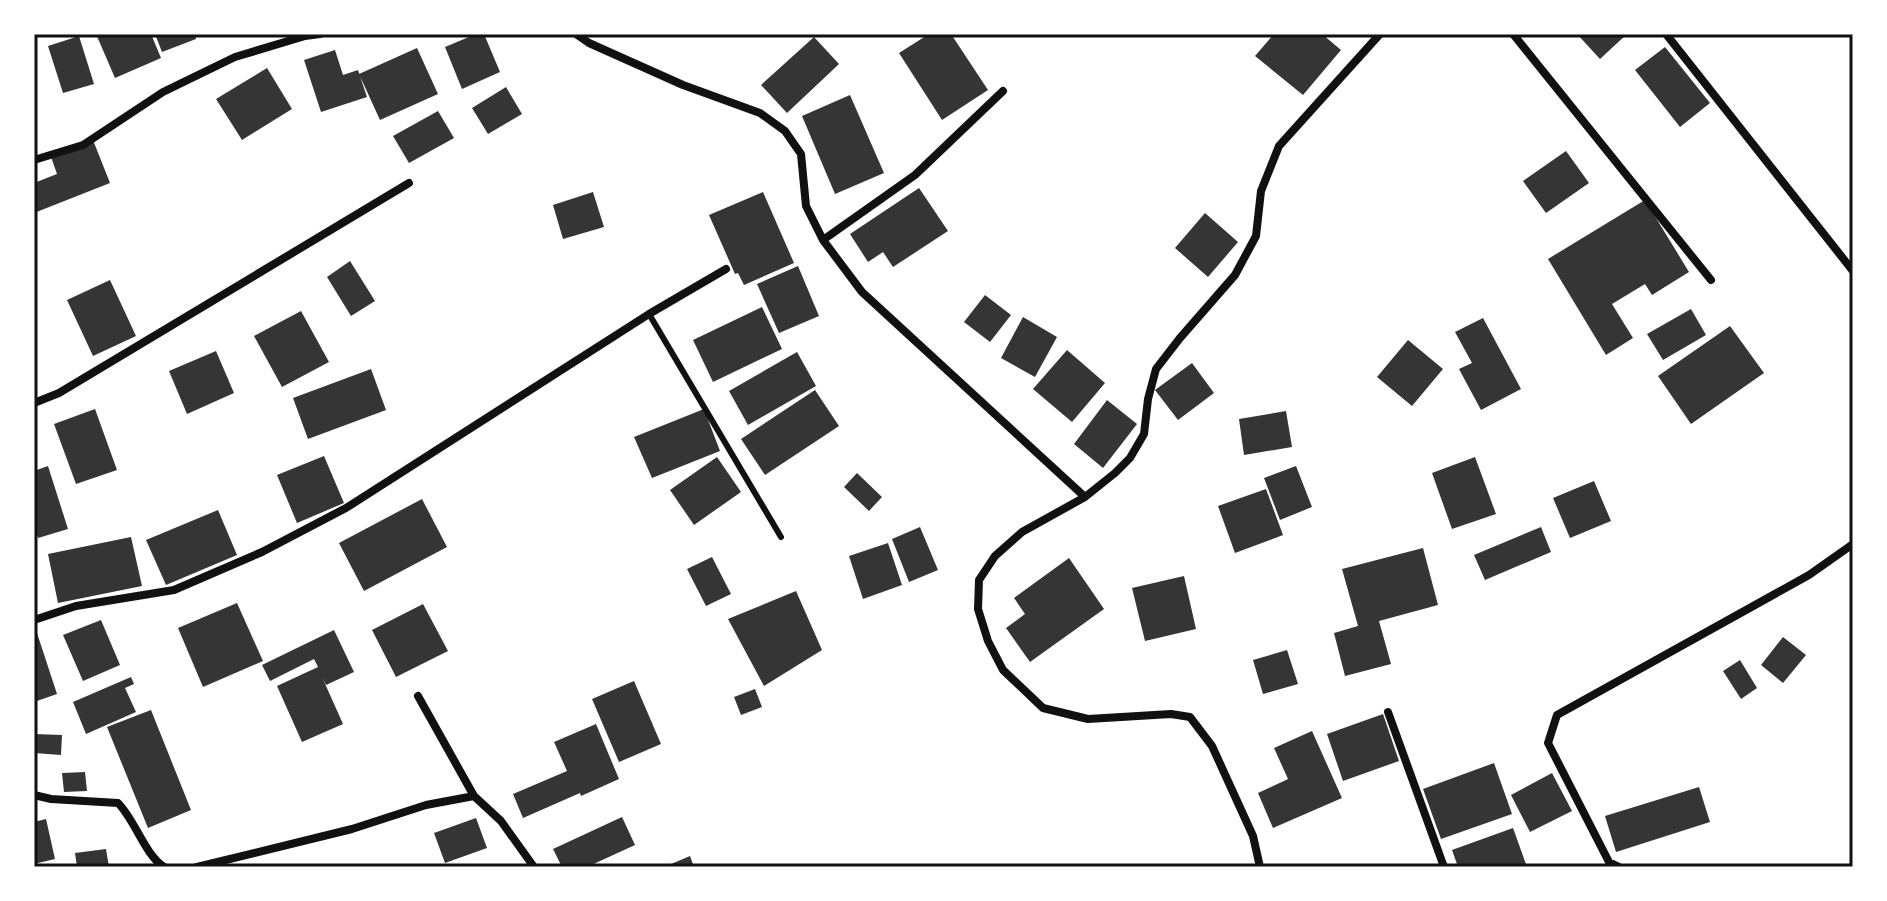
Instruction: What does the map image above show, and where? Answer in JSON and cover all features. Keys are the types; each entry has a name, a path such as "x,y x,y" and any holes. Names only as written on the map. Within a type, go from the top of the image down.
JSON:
{"street":[{"path":"34,160 83,145 163,92 235,57 304,35 320,34"},
{"path":"576,34 589,43 683,85 760,113 785,131 801,154 806,206 823,240 862,292 1085,497"},
{"path":"1260,867 1253,836 1212,746 1190,717 1171,714 1088,719 1043,708 1003,670 988,641 978,609 979,580 995,556 1022,532 1085,497 1130,458 1144,434 1148,399 1156,369 1235,275 1256,236 1261,191 1279,146 1380,34"},
{"path":"1513,34 1711,280"},
{"path":"1666,34 1853,271"},
{"path":"823,240 915,175 1003,91"},
{"path":"34,403 59,393 409,183"},
{"path":"34,620 76,606 174,590 262,552 346,508 649,314 726,269"},
{"path":"1619,867 1609,862 1548,743 1557,715 1809,575 1853,544"},
{"path":"418,696 474,796 501,821 534,867"},
{"path":"1388,712 1444,867"},
{"path":"34,795 118,803 129,814 143,840 164,867"},
{"path":"197,867 352,829 426,805 474,796"}],"lane":[{"path":"649,314 781,537"}],"building":[{"path":"96,34 151,34 161,58 115,78"},
{"path":"155,34 195,34 196,39 162,52"},
{"path":"476,34 484,34 500,72 462,89 445,47"},
{"path":"929,34 951,34 988,90 942,120 899,53"},
{"path":"1274,34 1322,34 1341,50 1303,95 1255,56"},
{"path":"1577,34 1627,34 1600,59"},
{"path":"79,36 94,84 63,93 48,46"},
{"path":"814,37 839,64 787,113 761,85"},
{"path":"1665,47 1710,103 1680,127 1635,70"},
{"path":"417,48 438,94 380,120 359,74"},
{"path":"335,50 343,75 358,70 367,97 321,112 304,60"},
{"path":"267,68 292,109 242,140 216,99"},
{"path":"506,87 522,114 488,134 472,108"},
{"path":"850,95 884,173 835,194 802,116"},
{"path":"438,111 454,138 409,163 393,136"},
{"path":"93,140 110,183 34,213 34,183 57,174 51,157"},
{"path":"1566,151 1589,183 1546,213 1523,181"},
{"path":"919,188 948,231 893,267 883,252 868,262 850,234"},
{"path":"593,192 604,227 563,239 553,205"},
{"path":"763,192 794,263 744,285 738,273 735,274 709,215"},
{"path":"1645,200 1689,272 1652,295 1645,284 1612,304 1633,338 1606,355 1548,259"},
{"path":"1205,213 1238,242 1208,277 1175,248"},
{"path":"350,261 375,301 351,316 327,277"},
{"path":"798,266 819,316 779,333 757,284"},
{"path":"110,280 136,336 93,356 67,300"},
{"path":"985,295 1011,315 990,342 964,322"},
{"path":"762,307 782,349 713,382 693,340"},
{"path":"1691,309 1706,335 1663,360 1647,334"},
{"path":"301,311 329,362 282,387 254,336"},
{"path":"1023,317 1057,337 1035,377 1001,358"},
{"path":"1483,318 1521,389 1481,410 1459,369 1472,363 1455,332"},
{"path":"1730,326 1764,373 1691,424 1658,376"},
{"path":"1408,340 1443,369 1412,406 1377,377"},
{"path":"1067,350 1105,383 1072,422 1033,389"},
{"path":"216,351 234,393 187,414 169,371"},
{"path":"797,352 816,386 748,425 729,391"},
{"path":"1192,363 1214,393 1178,420 1155,390"},
{"path":"371,369 386,410 308,439 293,398"},
{"path":"815,390 839,426 765,475 741,439"},
{"path":"1107,400 1137,424 1103,468 1074,444"},
{"path":"95,409 117,470 76,484 54,424"},
{"path":"704,409 720,451 652,478 634,437"},
{"path":"1286,411 1292,447 1244,455 1239,419"},
{"path":"324,456 344,503 297,523 277,475"},
{"path":"717,457 741,492 694,525 670,490"},
{"path":"1475,457 1496,514 1452,529 1432,473"},
{"path":"48,466 68,529 38,538 34,525 34,471"},
{"path":"1296,466 1312,507 1280,520 1264,478"},
{"path":"857,473 882,497 869,511 844,487"},
{"path":"1594,481 1611,521 1570,538 1553,498"},
{"path":"1266,489 1283,535 1235,553 1218,506"},
{"path":"422,499 447,547 364,591 339,543"},
{"path":"218,510 237,555 166,585 146,540"},
{"path":"920,527 938,570 909,582 892,539"},
{"path":"1541,527 1551,552 1485,580 1474,555"},
{"path":"131,537 142,586 58,603 48,554"},
{"path":"888,543 902,585 863,599 849,556"},
{"path":"1423,548 1438,605 1379,621 1391,664 1345,676 1334,633 1358,626 1342,569"},
{"path":"712,557 731,594 706,606 687,569"},
{"path":"1069,558 1104,609 1030,662 1006,628 1025,614 1014,598"},
{"path":"1184,576 1196,629 1145,641 1132,588"},
{"path":"796,591 822,650 764,686 728,619"},
{"path":"237,603 263,661 203,687 178,628"},
{"path":"423,604 448,651 396,677 372,630"},
{"path":"101,620 120,665 83,681 63,635"},
{"path":"334,630 354,672 326,685 322,677 343,724 302,742 277,686 318,667 314,659 270,681 262,665"},
{"path":"37,633 57,694 34,702 34,634"},
{"path":"1783,637 1806,655 1783,683 1761,665"},
{"path":"1287,650 1298,684 1263,694 1253,660"},
{"path":"1740,660 1757,688 1741,699 1723,671"},
{"path":"131,677 134,684 125,688 136,712 86,734 73,702"},
{"path":"634,681 661,744 619,762 592,699"},
{"path":"755,689 762,707 741,715 734,697"},
{"path":"151,710 191,810 148,828 107,727"},
{"path":"1383,714 1399,761 1343,781 1327,734"},
{"path":"596,724 619,779 523,818 513,794 567,771 554,742"},
{"path":"1312,731 1342,798 1273,828 1258,793 1288,779 1274,748"},
{"path":"34,734 62,735 61,755 34,753"},
{"path":"1494,763 1512,814 1441,839 1423,789"},
{"path":"85,772 87,791 64,792 62,773"},
{"path":"1552,773 1572,811 1530,832 1511,795"},
{"path":"1699,787 1710,822 1616,852 1605,816"},
{"path":"622,817 635,845 587,867 562,867 553,849"},
{"path":"476,818 487,848 445,863 434,833"},
{"path":"46,819 55,859 34,864 34,822"},
{"path":"1513,828 1527,867 1458,867 1452,850"},
{"path":"106,849 109,867 77,867 75,853"},
{"path":"690,856 694,867 664,867"}]}
